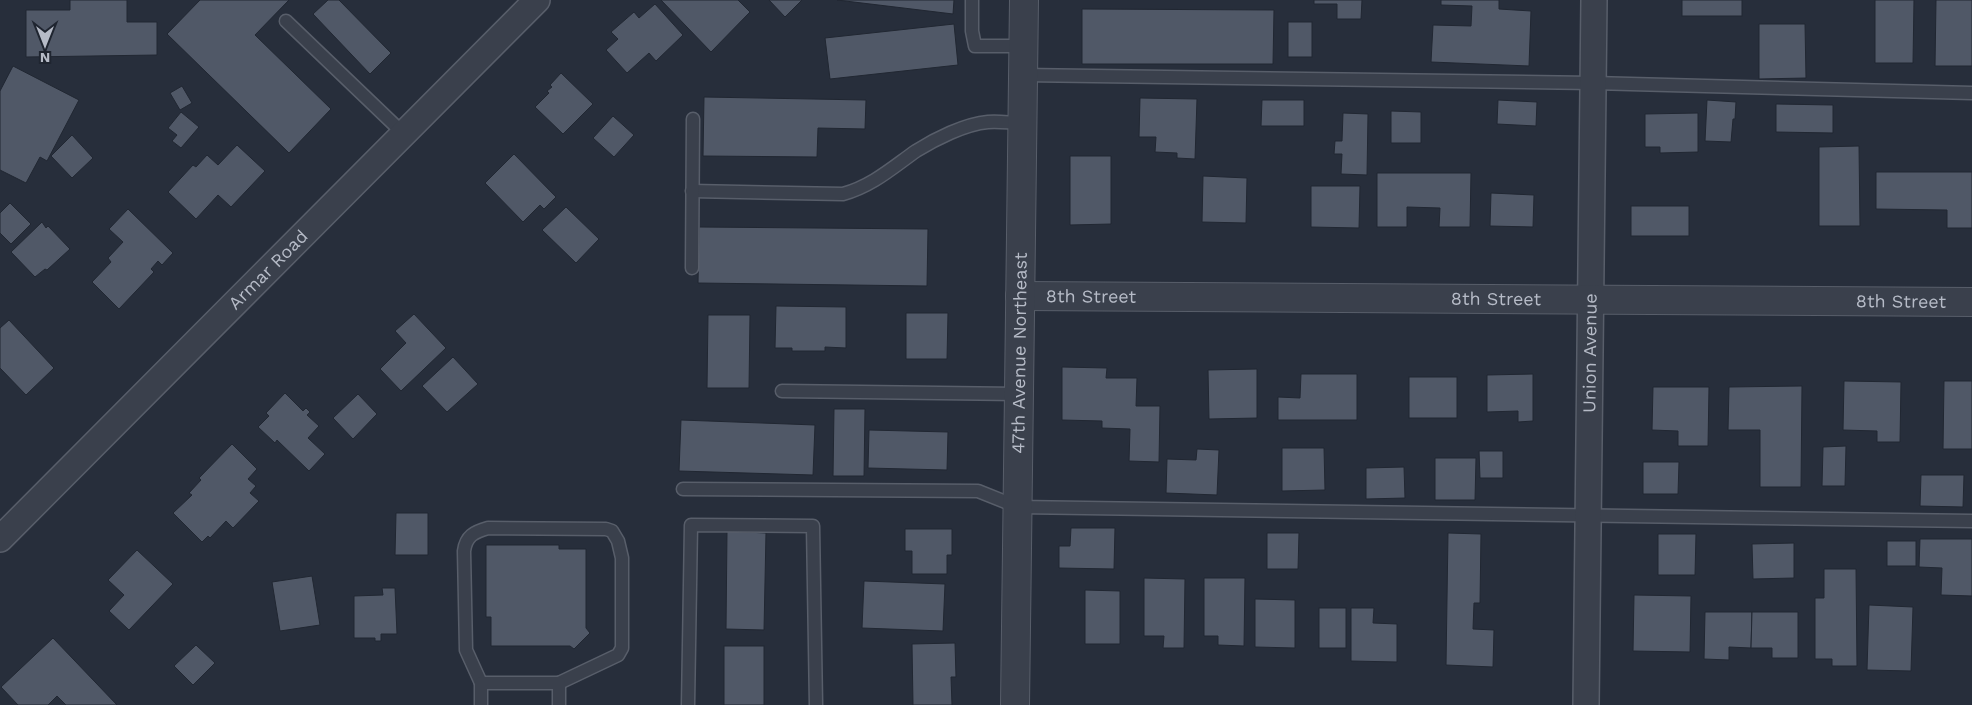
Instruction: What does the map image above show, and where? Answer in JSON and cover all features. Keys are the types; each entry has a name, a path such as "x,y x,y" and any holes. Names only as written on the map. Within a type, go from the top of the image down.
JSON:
{"street":[{"name":"47th Avenue Northeast","path":"1015,705 1024,0"},
{"name":"Union Avenue","path":"1586,705 1594,0"},
{"name":"Armar Road","path":"0,539 404,134 532,2"},
{"name":"8th Street","path":"1020,296 1591,298 1972,302"}],"lane":[{"path":"972,0 972,31 975,46 1023,46"},
{"path":"286,21 404,134"},
{"path":"1023,75 1593,83 1972,94"},
{"path":"692,268 693,119"},
{"path":"692,191 843,194 857,190 878,179 931,142 955,132 987,122 1022,123"},
{"path":"782,390 1019,394"},
{"path":"683,489 978,491 1018,507 1972,521"},
{"path":"688,705 691,525 813,526 816,705"},
{"path":"481,683 559,683 618,655 622,648 622,558 618,541 612,531 606,529 488,528 471,535 465,542 465,641 468,658 481,683 481,705"},
{"path":"559,683 559,705"}],"building":[{"path":"70,0 127,0 127,22 157,22 157,55 26,57 26,10 70,10"},
{"path":"200,0 289,0 255,35 331,109 289,153 167,34"},
{"path":"328,0 339,0 391,53 370,74 313,14"},
{"path":"661,0 738,0 750,12 711,52"},
{"path":"769,0 802,0 785,17"},
{"path":"837,0 954,0 953,14"},
{"path":"1314,0 1362,0 1361,19 1337,19 1337,4 1314,4"},
{"path":"1441,0 1499,0 1499,9 1531,11 1529,66 1431,62 1433,25 1471,26 1472,6 1441,5"},
{"path":"1682,0 1742,0 1742,16 1682,16"},
{"path":"1875,0 1914,0 1913,63 1875,63"},
{"path":"1936,0 1972,0 1972,66 1935,66"},
{"path":"655,4 683,35 656,61 649,53 627,73 606,50 618,39 611,32 634,12 639,18"},
{"path":"1082,9 1274,10 1273,64 1082,64"},
{"path":"1288,22 1312,22 1312,57 1288,57"},
{"path":"954,24 958,65 830,79 825,38"},
{"path":"1759,24 1805,24 1806,78 1759,79"},
{"path":"13,66 79,100 47,161 40,157 26,183 0,170 0,91"},
{"path":"561,73 593,104 563,134 535,107 549,93 547,91 552,87 550,85"},
{"path":"182,86 192,103 180,110 170,93"},
{"path":"704,97 866,100 865,129 818,128 817,157 703,156"},
{"path":"1140,98 1197,99 1195,159 1177,158 1177,153 1155,152 1156,137 1139,137"},
{"path":"1262,100 1304,100 1304,126 1261,126"},
{"path":"1498,100 1537,102 1536,126 1497,124"},
{"path":"1707,100 1736,102 1731,142 1705,141"},
{"path":"1776,104 1833,105 1833,133 1776,132"},
{"path":"1391,111 1421,112 1421,143 1391,143"},
{"path":"181,112 199,127 181,148 172,141 177,135 168,128"},
{"path":"1343,113 1368,114 1367,175 1341,174 1342,154 1334,154 1335,141 1342,141"},
{"path":"1698,113 1698,152 1660,153 1660,147 1645,147 1645,114"},
{"path":"613,116 634,135 614,157 593,138"},
{"path":"72,135 93,158 72,178 51,156"},
{"path":"237,145 265,171 231,207 218,195 196,219 168,192 193,165 196,167 207,155 218,165"},
{"path":"1859,146 1860,226 1819,226 1819,147"},
{"path":"514,154 556,197 544,209 540,205 523,222 485,183"},
{"path":"1070,156 1111,156 1111,224 1070,225"},
{"path":"1876,172 1972,172 1972,228 1947,228 1947,210 1876,209"},
{"path":"1377,173 1471,173 1470,227 1439,227 1440,208 1407,207 1407,227 1377,227"},
{"path":"1203,176 1247,178 1246,223 1202,222"},
{"path":"1311,186 1360,186 1359,228 1311,227"},
{"path":"1491,193 1534,195 1533,227 1490,226"},
{"path":"10,203 31,224 11,244 0,233 0,213"},
{"path":"1631,206 1689,206 1689,236 1631,236"},
{"path":"566,207 599,239 576,263 542,230"},
{"path":"128,209 173,253 162,265 158,261 151,269 154,272 119,309 92,282 111,262 108,258 123,242 109,229"},
{"path":"42,222 46,228 48,226 70,249 47,270 45,269 35,277 11,252"},
{"path":"699,227 928,229 927,286 698,283"},
{"path":"776,306 846,307 846,348 825,347 825,351 792,351 792,348 775,348"},
{"path":"906,313 948,313 947,359 906,359"},
{"path":"414,314 446,348 401,391 380,369 406,343 395,331"},
{"path":"708,315 750,315 749,388 707,388"},
{"path":"9,320 54,368 26,395 0,368 0,328"},
{"path":"453,357 478,384 447,412 422,386"},
{"path":"1062,367 1107,368 1106,378 1137,378 1136,406 1160,406 1159,462 1129,461 1130,429 1102,428 1102,421 1062,420"},
{"path":"1257,369 1257,418 1209,419 1208,370"},
{"path":"1301,374 1357,374 1357,420 1278,420 1278,397 1300,398"},
{"path":"1533,374 1533,421 1518,422 1518,411 1487,412 1487,375"},
{"path":"1409,377 1457,377 1457,418 1409,418"},
{"path":"1844,381 1901,382 1900,442 1877,442 1877,431 1843,430"},
{"path":"1944,381 1972,381 1972,449 1943,449"},
{"path":"1802,386 1801,487 1760,487 1760,430 1728,430 1729,387"},
{"path":"1653,387 1709,387 1708,446 1678,446 1678,431 1652,430"},
{"path":"285,393 303,411 306,408 310,412 307,415 319,426 308,438 325,454 309,471 277,440 275,443 258,427 269,416 266,413"},
{"path":"358,394 377,414 353,439 333,418"},
{"path":"834,409 865,409 864,476 833,476"},
{"path":"681,420 815,425 813,475 679,471"},
{"path":"869,430 948,432 947,470 868,468"},
{"path":"232,444 257,469 248,479 256,486 250,493 259,501 233,528 226,521 210,538 208,536 202,542 173,513 192,495 189,493 201,480 199,478"},
{"path":"1846,446 1845,486 1822,486 1823,447"},
{"path":"1282,448 1324,448 1325,490 1282,491"},
{"path":"1197,449 1219,450 1217,495 1166,493 1167,459 1196,460"},
{"path":"1479,451 1503,451 1503,478 1480,478"},
{"path":"1435,458 1476,458 1475,500 1435,500"},
{"path":"1643,462 1679,462 1678,494 1643,494"},
{"path":"1404,467 1405,498 1366,499 1366,468"},
{"path":"1921,475 1964,475 1963,507 1920,506"},
{"path":"396,513 428,513 428,555 395,555"},
{"path":"1071,528 1115,528 1114,569 1059,568 1059,546 1070,546"},
{"path":"905,529 952,529 952,555 947,555 947,574 912,574 912,551 905,551"},
{"path":"727,531 766,533 764,630 726,629"},
{"path":"1267,533 1299,533 1298,569 1267,569"},
{"path":"1448,533 1481,534 1480,603 1474,603 1473,629 1494,630 1493,667 1446,665"},
{"path":"1658,534 1696,534 1695,575 1658,575"},
{"path":"1920,539 1972,539 1972,596 1941,595 1942,568 1919,567"},
{"path":"1887,541 1916,541 1916,566 1887,566"},
{"path":"1794,543 1794,578 1753,579 1752,544"},
{"path":"486,545 559,545 559,549 586,549 586,628 590,633 574,649 570,646 491,646 491,617 486,617"},
{"path":"137,550 173,584 129,630 109,611 124,595 108,580"},
{"path":"1824,569 1856,569 1857,666 1832,666 1832,659 1815,659 1815,598 1824,598"},
{"path":"312,576 320,625 280,631 272,582"},
{"path":"1144,578 1185,579 1184,648 1163,648 1164,636 1144,636"},
{"path":"1204,578 1245,578 1244,646 1218,645 1218,636 1204,636"},
{"path":"864,581 945,584 943,631 862,628"},
{"path":"382,588 395,588 397,634 381,634 381,641 375,641 375,638 354,638 354,596 383,595"},
{"path":"1085,590 1120,591 1120,644 1085,644"},
{"path":"1634,595 1691,596 1690,652 1633,651"},
{"path":"1255,599 1295,600 1295,648 1255,647"},
{"path":"1869,605 1913,607 1911,671 1867,670"},
{"path":"1319,608 1346,608 1346,648 1319,648"},
{"path":"1351,608 1374,608 1373,623 1397,624 1397,662 1351,661"},
{"path":"1705,612 1752,612 1751,648 1729,647 1729,660 1704,659"},
{"path":"1752,612 1798,612 1798,658 1772,658 1772,648 1751,648"},
{"path":"53,638 117,705 66,705 57,696 48,705 18,705 1,687"},
{"path":"955,643 956,677 951,677 952,705 913,705 912,644"},
{"path":"196,645 215,663 193,685 174,666"},
{"path":"724,646 764,646 764,705 724,705"}]}
